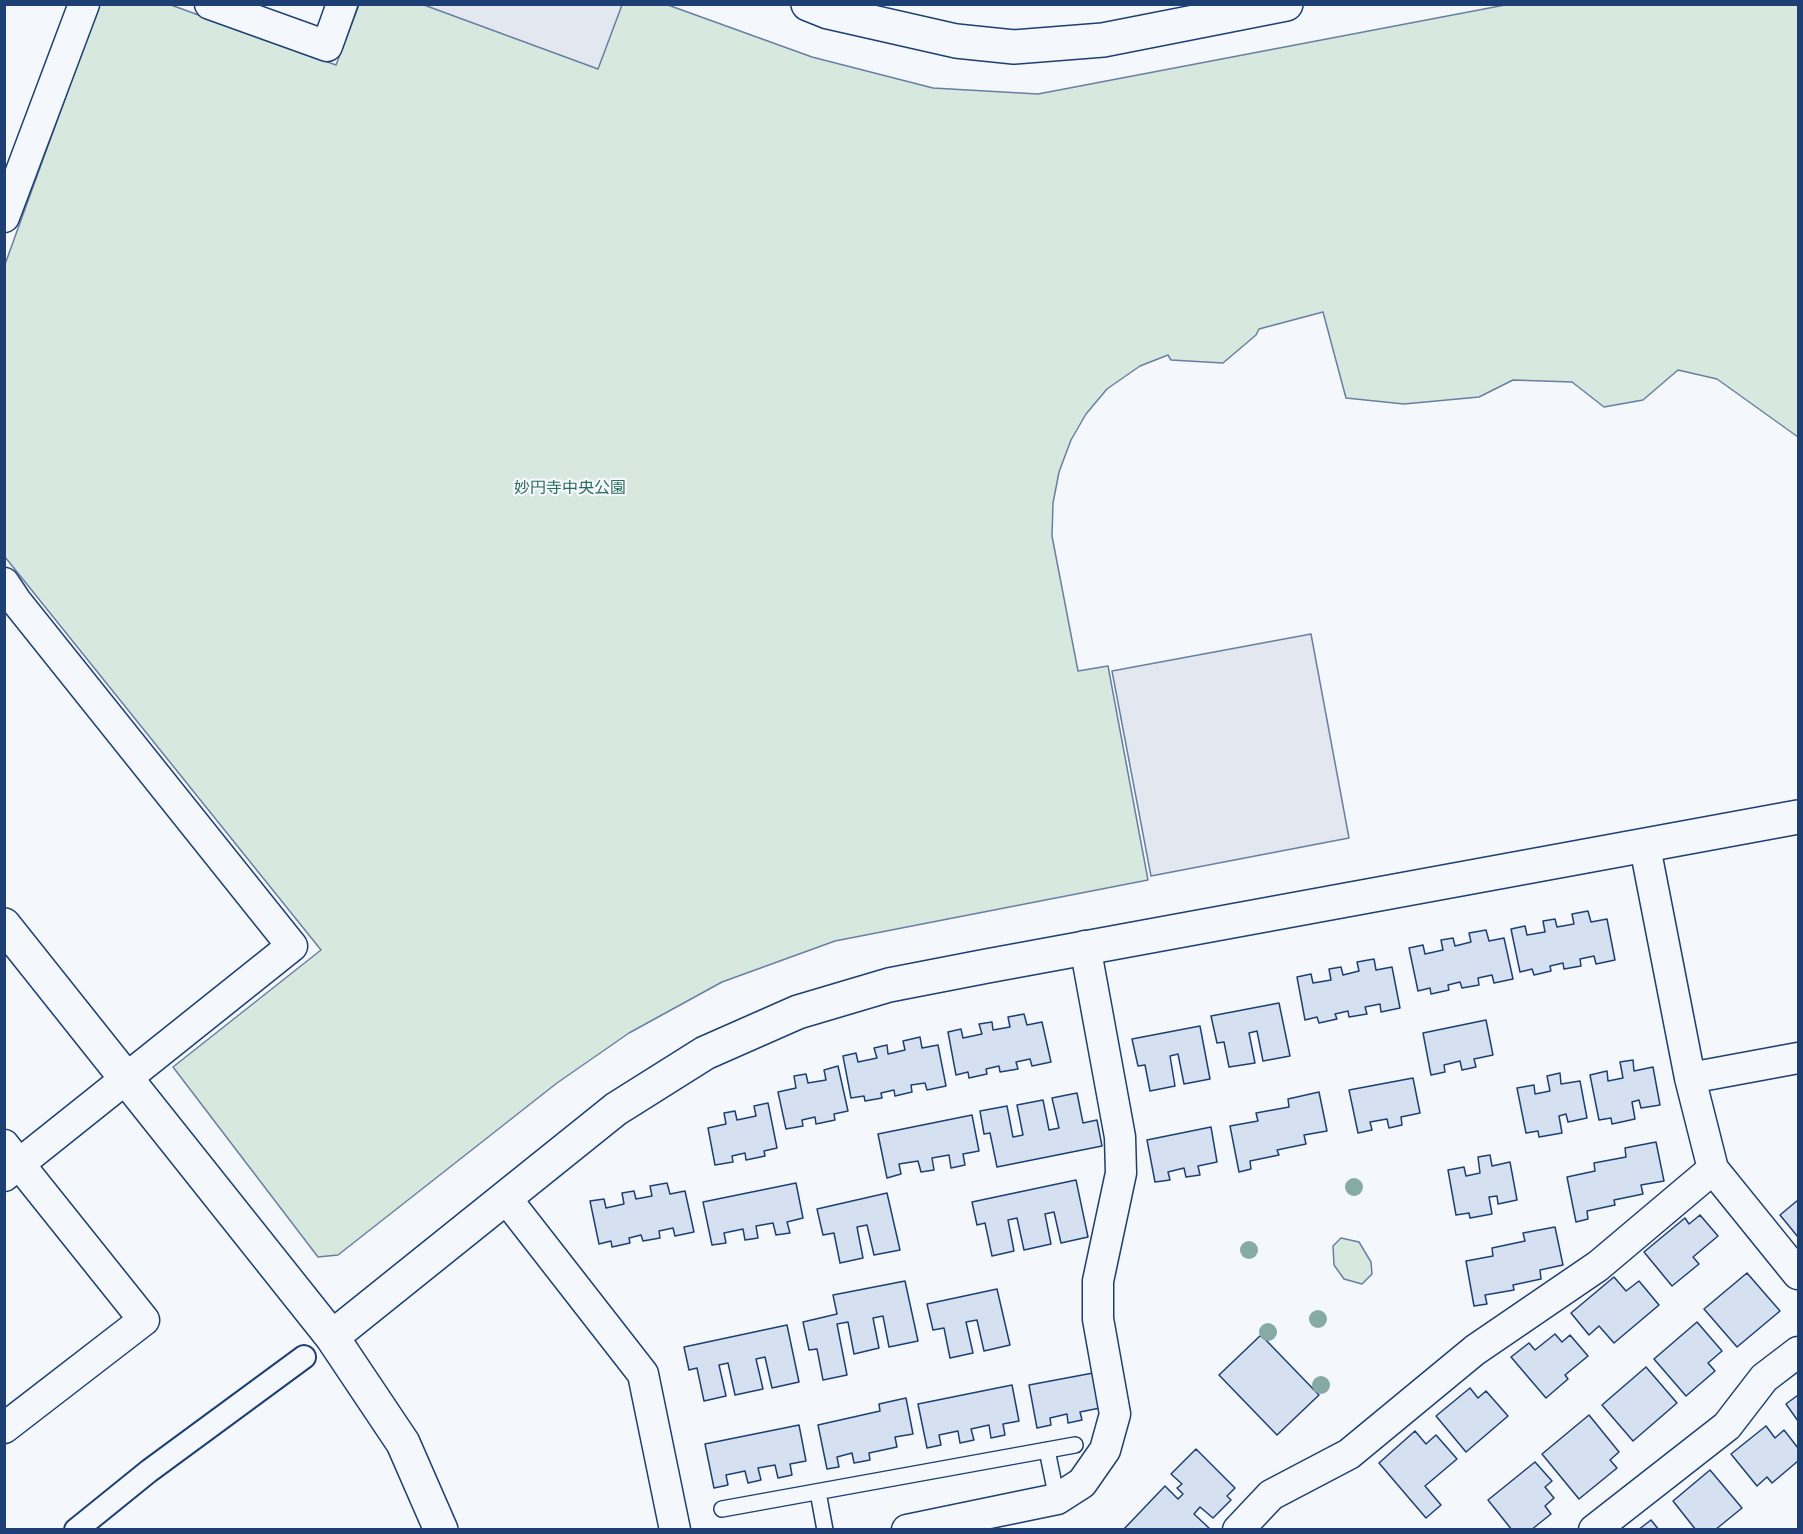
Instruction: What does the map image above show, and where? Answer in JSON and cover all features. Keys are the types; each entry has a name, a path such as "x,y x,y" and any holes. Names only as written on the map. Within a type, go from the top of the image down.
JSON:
{"street":[{"path":"4,217 84,4"},
{"path":"210,4 327,46 342,4"},
{"path":"822,7 956,41 1014,47 1103,40 1286,4"},
{"path":"4,582 16,602 292,946 128,1079 10,1161 144,1320 4,1428"},
{"path":"332,1337 616,1109 705,1053 798,1012 889,985 1085,946 1645,847 1798,817"},
{"path":"1645,847 1690,1078 1713,1169 1798,1274"},
{"path":"4,925 332,1337 403,1443 441,1530"},
{"path":"908,1530 1057,1498 1082,1483 1105,1450 1115,1414 1098,1319 1098,1281 1121,1173 1120,1137 1085,946"},
{"path":"1690,1078 1798,1058"},
{"path":"1238,1530 1271,1494 1349,1455 1475,1350 1598,1266 1713,1169"},
{"path":"505,1197 643,1374 675,1530"},
{"path":"1594,1530 1727,1426 1764,1378 1798,1352"},
{"path":"76,1530 149,1471 304,1357"}],"lane":[{"path":"722,1509 1074,1445"},
{"path":"1047,1450 1057,1498"},
{"path":"818,1492 825,1530"}],"green space":[{"name":"妙円寺中央公園","path":"99,5 171,5 336,65 359,5 668,5 812,57 933,88 1038,94 1505,5 1798,5 1798,437 1717,379 1678,370 1643,400 1604,407 1572,382 1513,380 1479,397 1404,404 1346,398 1323,312 1259,329 1256,335 1223,363 1171,360 1168,355 1140,366 1107,389 1086,414 1071,440 1059,472 1053,503 1052,536 1078,671 1108,666 1148,880 835,941 722,982 629,1033 557,1083 338,1255 318,1257 173,1067 321,950 5,557 4,267"},
{"path":"1341,1238 1359,1242 1371,1262 1372,1274 1362,1284 1344,1279 1334,1265 1333,1246"}],"shaded area":[{"path":"622,4 598,69 424,5"},
{"path":"1311,634 1349,838 1151,876 1112,671"}],"building":[{"path":"1588,911 1591,922 1607,919 1615,960 1596,964 1594,956 1580,959 1581,966 1564,969 1563,963 1550,966 1551,971 1534,975 1532,969 1520,972 1511,929 1525,926 1527,935 1545,932 1543,921 1555,919 1557,927 1574,924 1572,914"},
{"path":"1486,930 1489,941 1504,938 1513,979 1494,983 1492,975 1478,978 1479,985 1462,988 1460,982 1448,985 1449,990 1431,994 1430,988 1418,991 1409,948 1423,945 1425,954 1443,950 1441,940 1453,938 1455,946 1471,942 1469,933"},
{"path":"1374,959 1376,970 1392,967 1400,1008 1381,1012 1380,1004 1365,1007 1367,1014 1349,1017 1348,1011 1335,1014 1337,1019 1319,1023 1317,1017 1305,1020 1297,977 1311,974 1313,983 1331,980 1329,969 1341,967 1343,975 1359,971 1357,962"},
{"path":"1279,1003 1290,1056 1263,1061 1257,1031 1249,1033 1255,1063 1229,1067 1224,1042 1217,1043 1211,1016"},
{"path":"1024,1014 1027,1025 1042,1022 1051,1062 1032,1066 1030,1059 1016,1062 1018,1069 1000,1072 999,1066 986,1069 987,1074 969,1078 968,1072 956,1075 948,1032 961,1029 963,1038 982,1034 979,1024 992,1022 993,1030 1010,1027 1008,1017"},
{"path":"1486,1020 1493,1055 1474,1059 1476,1067 1462,1070 1460,1061 1444,1065 1445,1072 1431,1075 1423,1033"},
{"path":"1200,1026 1210,1079 1184,1084 1178,1054 1170,1056 1175,1086 1150,1091 1145,1065 1138,1066 1132,1039"},
{"path":"920,1037 922,1048 938,1045 946,1086 927,1090 925,1083 911,1085 912,1092 895,1096 894,1090 881,1093 882,1098 865,1101 864,1096 851,1098 843,1056 856,1053 858,1062 877,1058 874,1048 887,1045 888,1054 905,1050 903,1041"},
{"path":"1633,1060 1634,1071 1653,1067 1660,1105 1641,1108 1639,1100 1632,1102 1635,1119 1612,1124 1611,1118 1599,1120 1590,1075 1607,1071 1608,1081 1623,1078 1620,1062"},
{"path":"838,1066 848,1111 834,1114 835,1120 816,1124 815,1117 802,1120 803,1126 786,1129 778,1092 796,1088 794,1076 806,1074 808,1083 826,1080 824,1070"},
{"path":"1560,1073 1561,1084 1580,1081 1587,1118 1568,1122 1566,1114 1559,1116 1562,1133 1539,1137 1538,1131 1526,1133 1517,1088 1534,1085 1535,1094 1550,1091 1547,1076"},
{"path":"1413,1078 1420,1113 1401,1117 1402,1125 1389,1128 1387,1119 1370,1122 1372,1130 1358,1133 1349,1090"},
{"path":"1319,1092 1327,1131 1304,1135 1306,1144 1277,1150 1279,1155 1250,1161 1251,1169 1239,1172 1230,1126 1258,1121 1256,1113 1289,1107 1288,1099"},
{"path":"1077,1093 1083,1123 1097,1120 1102,1146 997,1167 990,1133 984,1134 980,1111 1007,1106 1013,1137 1023,1135 1017,1105 1043,1100 1049,1130 1059,1128 1052,1098"},
{"path":"768,1103 777,1148 764,1151 765,1156 746,1160 745,1153 732,1156 733,1162 715,1165 708,1128 726,1124 724,1113 735,1111 737,1120 756,1116 754,1106"},
{"path":"972,1115 979,1151 963,1154 965,1165 951,1168 949,1155 932,1158 934,1170 921,1172 918,1161 899,1164 901,1174 887,1178 878,1134"},
{"path":"1211,1127 1217,1162 1198,1166 1200,1175 1186,1177 1184,1168 1168,1172 1170,1180 1155,1182 1147,1140"},
{"path":"1656,1142 1664,1181 1641,1185 1643,1194 1614,1200 1615,1205 1587,1211 1588,1219 1576,1222 1567,1177 1595,1171 1594,1163 1626,1157 1625,1148"},
{"path":"1490,1155 1492,1166 1510,1162 1517,1200 1498,1204 1497,1196 1489,1197 1492,1214 1470,1218 1469,1213 1456,1215 1448,1170 1464,1167 1466,1176 1480,1173 1478,1157"},
{"path":"1076,1180 1088,1237 1061,1243 1054,1212 1045,1214 1051,1244 1024,1250 1017,1218 1008,1220 1014,1251 992,1256 985,1223 977,1225 972,1202"},
{"path":"667,1183 670,1194 685,1191 694,1232 675,1236 673,1228 659,1231 660,1238 643,1241 641,1235 629,1238 630,1243 612,1247 611,1241 599,1244 590,1201 604,1199 606,1208 624,1204 622,1193 634,1191 636,1199 652,1196 650,1186"},
{"path":"796,1183 803,1218 787,1222 790,1233 776,1235 773,1223 756,1226 758,1238 745,1240 743,1229 724,1233 726,1243 712,1245 703,1202"},
{"path":"887,1193 900,1250 874,1255 867,1225 857,1227 863,1258 840,1263 834,1233 823,1235 817,1209"},
{"path":"1798,1200 1798,1237 1780,1215"},
{"path":"1700,1215 1718,1236 1693,1257 1699,1264 1672,1286 1644,1252 1685,1218 1689,1224"},
{"path":"1555,1227 1563,1265 1540,1270 1541,1279 1513,1285 1514,1290 1485,1295 1487,1304 1474,1306 1466,1261 1493,1256 1492,1248 1525,1241 1523,1233"},
{"path":"1747,1273 1780,1311 1737,1347 1704,1309"},
{"path":"1614,1277 1626,1291 1639,1281 1659,1305 1614,1343 1599,1326 1589,1335 1571,1313"},
{"path":"905,1281 918,1341 889,1347 883,1316 873,1318 879,1348 854,1354 848,1322 837,1324 847,1375 823,1380 817,1349 809,1350 803,1322 837,1314 833,1295"},
{"path":"997,1289 1010,1345 984,1351 977,1320 966,1322 973,1353 950,1358 944,1328 933,1330 927,1304"},
{"path":"1697,1322 1722,1351 1708,1363 1715,1371 1686,1396 1654,1359"},
{"path":"787,1325 799,1382 772,1388 765,1357 756,1359 763,1389 735,1395 728,1363 719,1365 726,1396 704,1401 697,1368 689,1370 684,1347"},
{"path":"1555,1334 1562,1342 1570,1335 1588,1356 1565,1375 1568,1379 1546,1398 1511,1357 1529,1343 1535,1350"},
{"path":"1261,1335 1319,1395 1277,1435 1219,1375"},
{"path":"1646,1367 1677,1403 1633,1441 1602,1405"},
{"path":"1093,1373 1100,1408 1080,1412 1082,1420 1068,1423 1067,1414 1050,1418 1051,1425 1037,1428 1029,1385"},
{"path":"1012,1385 1019,1421 1003,1424 1005,1435 991,1438 989,1425 971,1429 974,1440 960,1443 958,1431 939,1435 941,1445 927,1448 918,1404"},
{"path":"1470,1388 1478,1398 1486,1391 1508,1416 1466,1452 1436,1416"},
{"path":"1798,1395 1798,1421 1786,1404"},
{"path":"906,1398 913,1434 895,1437 897,1447 869,1453 870,1460 854,1463 852,1453 837,1457 839,1467 827,1469 818,1425 880,1411 879,1404"},
{"path":"1589,1415 1619,1452 1610,1460 1617,1468 1579,1499 1542,1454"},
{"path":"799,1425 806,1461 790,1464 792,1475 778,1478 775,1465 758,1468 761,1480 748,1483 745,1471 726,1475 728,1485 714,1488 705,1444"},
{"path":"1766,1426 1775,1438 1784,1430 1798,1448 1798,1461 1772,1483 1767,1477 1757,1486 1731,1454"},
{"path":"1415,1431 1426,1444 1436,1435 1457,1459 1425,1486 1441,1505 1426,1518 1379,1463"},
{"path":"1196,1449 1235,1488 1227,1496 1231,1500 1213,1518 1200,1507 1194,1514 1210,1529 1123,1530 1165,1486 1178,1499 1183,1494 1177,1488 1182,1484 1171,1474"},
{"path":"1535,1462 1552,1481 1545,1487 1554,1498 1545,1506 1551,1514 1531,1530 1512,1530 1488,1500"},
{"path":"1710,1470 1742,1508 1715,1530 1696,1530 1673,1501"},
{"path":"1651,1520 1659,1530 1638,1530"}]}
